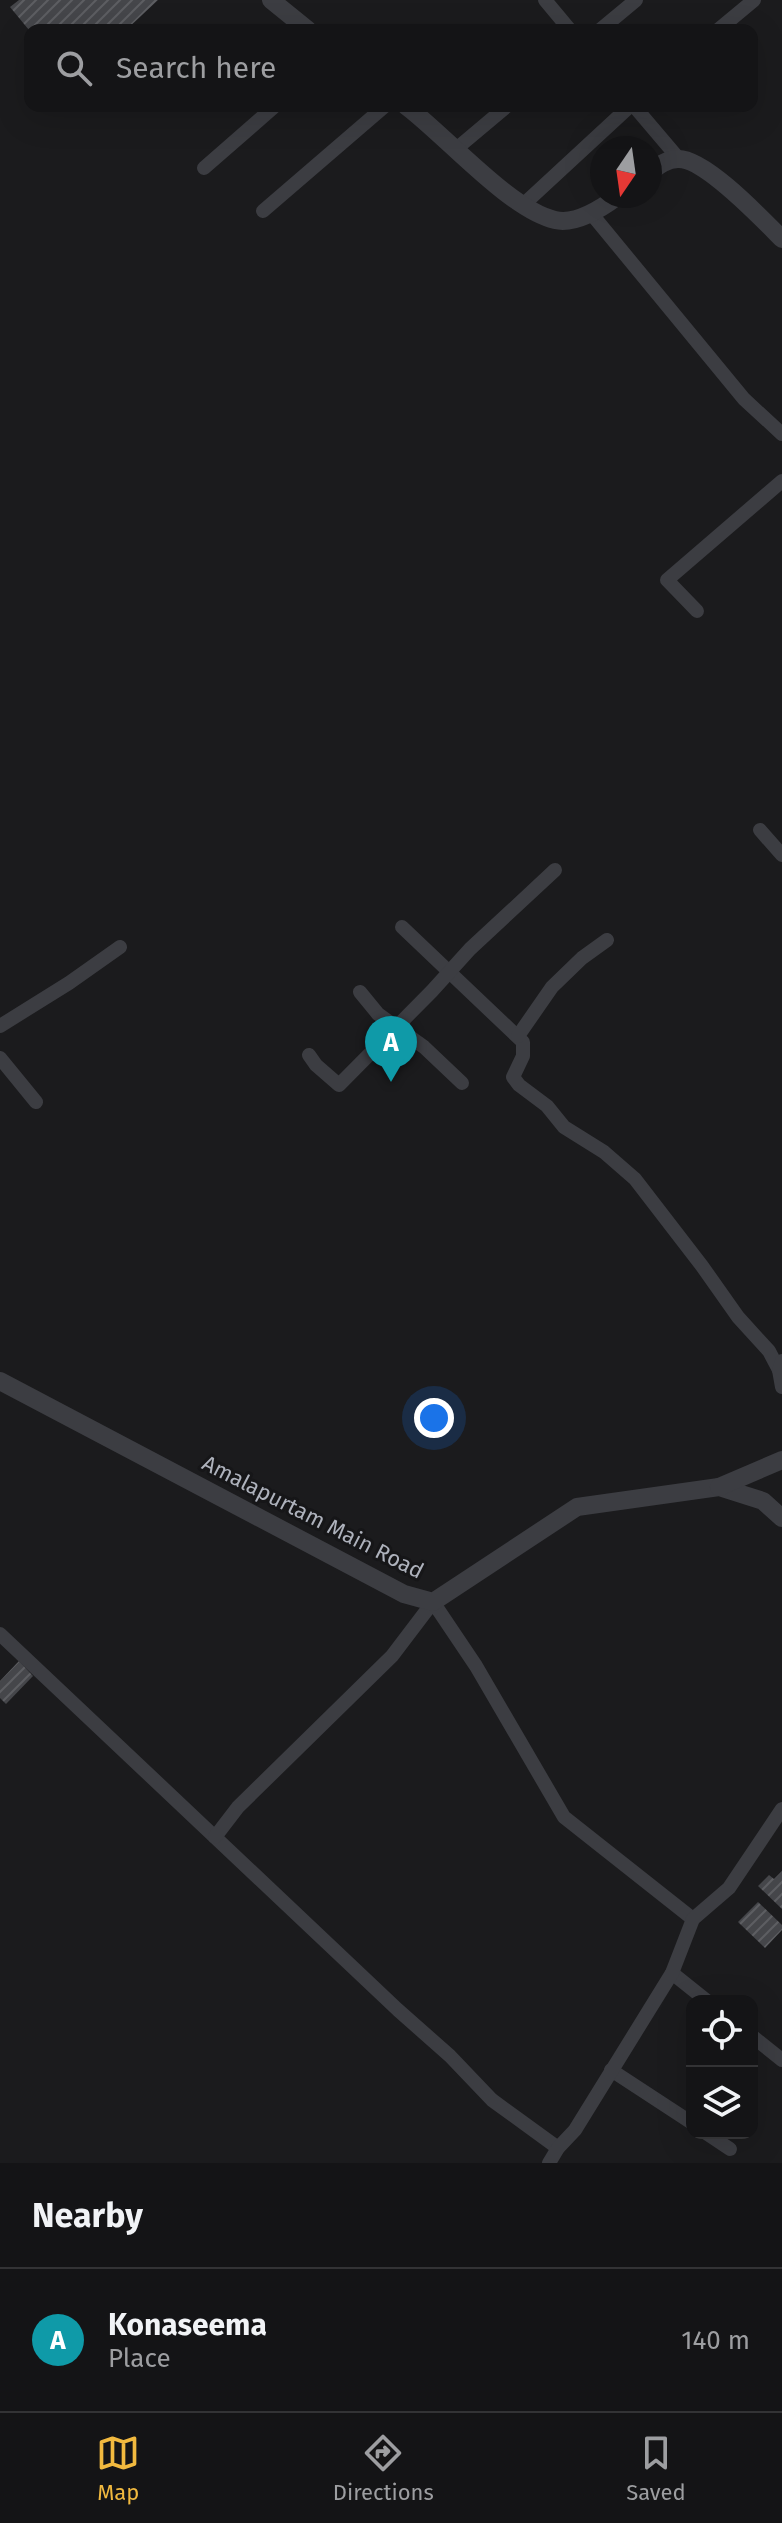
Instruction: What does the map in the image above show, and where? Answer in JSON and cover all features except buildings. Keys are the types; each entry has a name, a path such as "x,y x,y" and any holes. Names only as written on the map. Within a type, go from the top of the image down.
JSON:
{"street":[{"path":"271,0 301,24"},
{"path":"545,0 565,24"},
{"path":"607,24 636,0"},
{"path":"725,24 754,0"},
{"path":"204,168 268,112"},
{"path":"263,211 378,112"},
{"path":"413,112 514,199 555,220 569,220 597,208"},
{"path":"456,149 500,112"},
{"path":"524,204 625,112"},
{"path":"637,112 679,159 698,166 719,180 782,239"},
{"path":"662,164 679,159"},
{"path":"590,212 744,399 782,434"},
{"path":"697,611 667,580 782,481"},
{"path":"760,830 782,855"},
{"path":"309,1055 339,1085 470,949 555,870"},
{"path":"402,927 523,1042 523,1056 513,1077 519,1085 547,1106 564,1127 604,1152 635,1179 738,1317 781,1365 782,1387"},
{"path":"518,1036 552,987 607,940"},
{"path":"0,1026 120,947"},
{"path":"360,992 369,1005 395,1028 424,1047 462,1083"},
{"path":"0,1058 36,1102"},
{"name":"Amalapurtam Main Road","path":"0,1381 404,1594 433,1602 577,1507 719,1487 763,1501 782,1518"},
{"path":"719,1487 782,1460"},
{"path":"215,1837 238,1807 392,1656 433,1602 495,1698 564,1817 693,1919"},
{"path":"0,1634 450,2056 492,2100 558,2148"},
{"path":"549,2163 575,2130 672,1973 693,1919 729,1888 782,1809"},
{"path":"672,1973 700,1995"},
{"path":"758,2041 782,2060"},
{"path":"611,2070 686,2119"},
{"path":"715,2139 730,2149"}],"place":[{"name":"Konaseema","path":"391,1082"}]}
